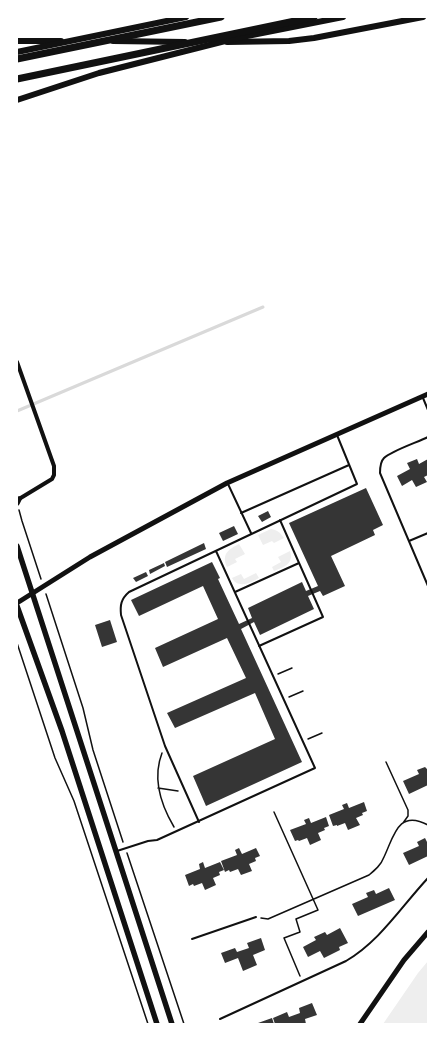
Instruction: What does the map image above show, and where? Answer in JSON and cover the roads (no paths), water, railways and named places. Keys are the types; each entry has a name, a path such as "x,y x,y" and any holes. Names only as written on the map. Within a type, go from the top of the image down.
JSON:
{"highway":[{"path":"17,59 221,17"},
{"path":"17,79 314,17"}],"main road":[{"path":"17,52 186,17"},
{"path":"17,100 99,73 237,38 343,17"},
{"path":"17,41 289,41 336,34 423,17"},
{"path":"17,546 172,1024"},
{"path":"17,604 62,731 157,1024"}],"street":[{"path":"17,362 54,466 54,475 52,479 18,500"},
{"path":"17,604 90,557 227,483 428,394"},
{"path":"360,1024 404,960 428,932"}],"lane":[{"path":"422,397 428,410"},
{"path":"199,822 165,746 121,615 120,607 123,598 128,592 357,484 336,434"},
{"path":"428,437 390,454 384,458 380,466 380,473 428,586"},
{"path":"241,512 349,465"},
{"path":"227,483 251,534"},
{"path":"259,646 323,617 280,520"},
{"path":"409,541 428,533"},
{"path":"116,851 148,841 157,840 315,768 216,550"},
{"path":"234,592 299,563"},
{"path":"220,1019 346,961 359,953 373,942 428,878"},
{"path":"192,939 256,917"}],"waterway":[{"path":"17,411 263,307"}]}
